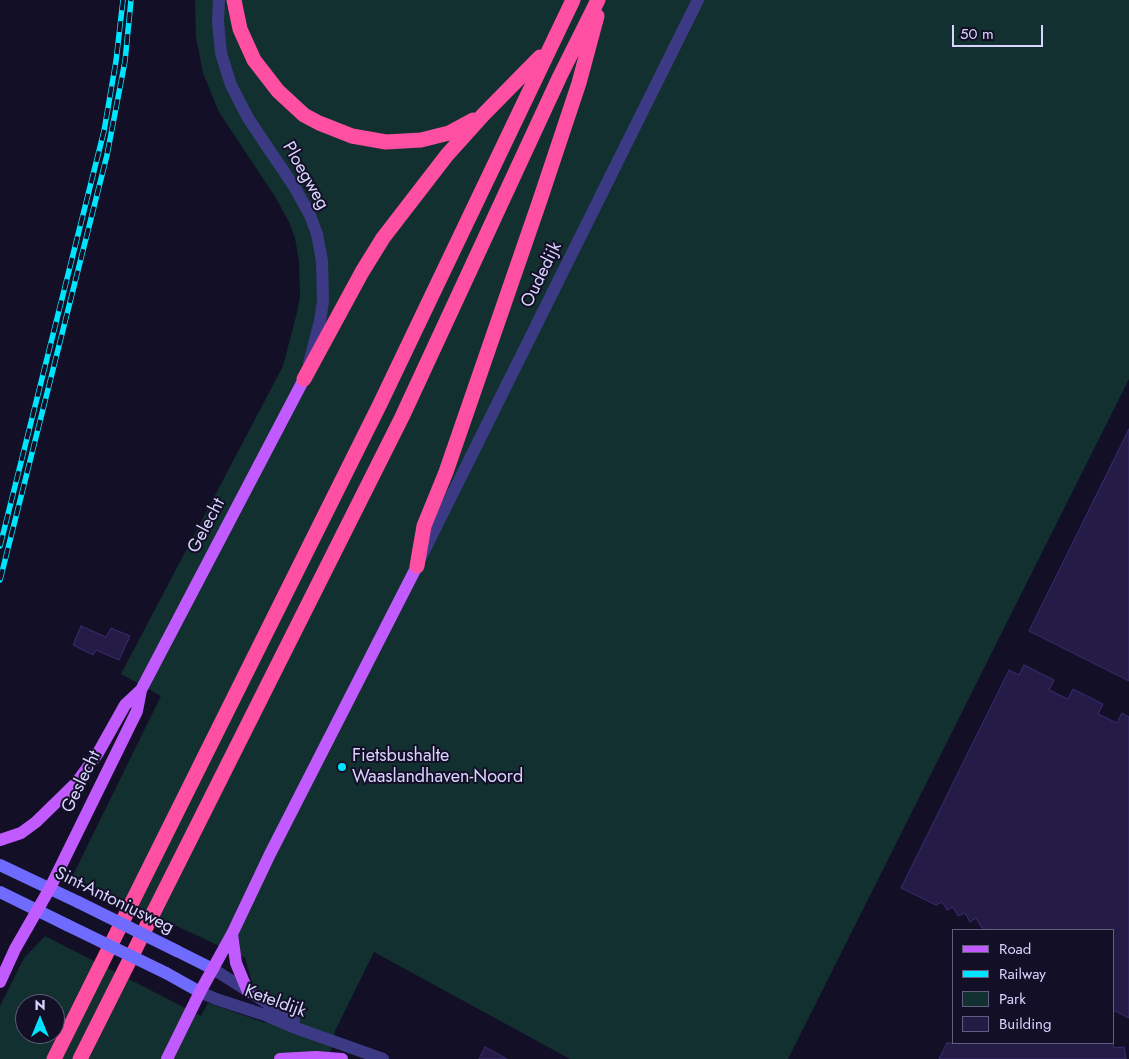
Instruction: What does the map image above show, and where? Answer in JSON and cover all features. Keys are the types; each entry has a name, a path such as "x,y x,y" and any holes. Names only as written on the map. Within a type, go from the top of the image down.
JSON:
{"highway":[{"path":"234,0 240,29 254,60 278,91 304,114 319,123 352,136 386,142 421,140 449,133 483,115"},
{"path":"54,1059 380,404 573,0"},
{"path":"417,566 424,526 446,472 540,200 579,82 600,0"},
{"path":"80,1059 397,426 560,76 600,0"},
{"path":"304,379 362,272 383,238 416,193 483,115 550,47"}],"main road":[{"name":"Gelecht","path":"141,690 304,379"},
{"path":"167,1059 417,566"},
{"path":"0,840 21,833 36,822 77,782 98,753 125,705 141,690"},
{"name":"Geslecht","path":"0,982 15,949 38,912 137,711 141,690"},
{"name":"Sint-Antoniusweg","path":"0,864 213,969"},
{"path":"0,892 166,973 200,992"},
{"path":"232,934 236,963 248,992"},
{"path":"280,1059 316,1057 342,1059"}],"street":[{"name":"Ploegweg","path":"218,0 221,53 232,85 248,118 295,188 310,215 317,234 322,261 323,301 320,321 304,379"},
{"name":"Oudedijk","path":"417,566 698,0"},
{"name":"Keteldijk","path":"213,969 291,1019 339,1043"},
{"name":"Keteldijk","path":"200,992 216,1000 265,1015 293,1028 383,1059"}],"green space":[{"path":"195,0 1129,0 1129,379 788,1059 570,1059 374,952 335,1031 329,1059 0,1059 0,1006 24,958 45,936 201,1016 208,1003 266,1023 275,1003 253,986 245,958 72,877 161,696 121,674 283,366 300,296 299,261 295,238 289,222 276,198 219,112 203,73 196,37"}],"building":[{"path":"1129,429 1129,681 1029,631"},
{"path":"81,626 106,637 111,628 130,636 119,660 96,650 93,655 73,645"},
{"path":"1024,665 1054,680 1049,690 1068,699 1073,689 1103,704 1098,714 1117,723 1122,713 1129,717 1129,1018 1114,1010 1114,929 985,929 981,927 976,918 970,922 965,913 958,916 953,907 947,910 942,902 936,905 901,888 1009,670 1019,675"},
{"path":"947,1043 952,1043 1113,1044 1114,1048 1124,1047 1126,1059 939,1059"},
{"path":"485,1047 507,1059 479,1059"}],"railway":[{"path":"0,546 104,131 116,61 123,0"},
{"path":"0,580 107,155 125,61 131,0"}],"place":[{"name":"Fietsbushalte Waaslandhaven-Noord","path":"342,767"}]}
